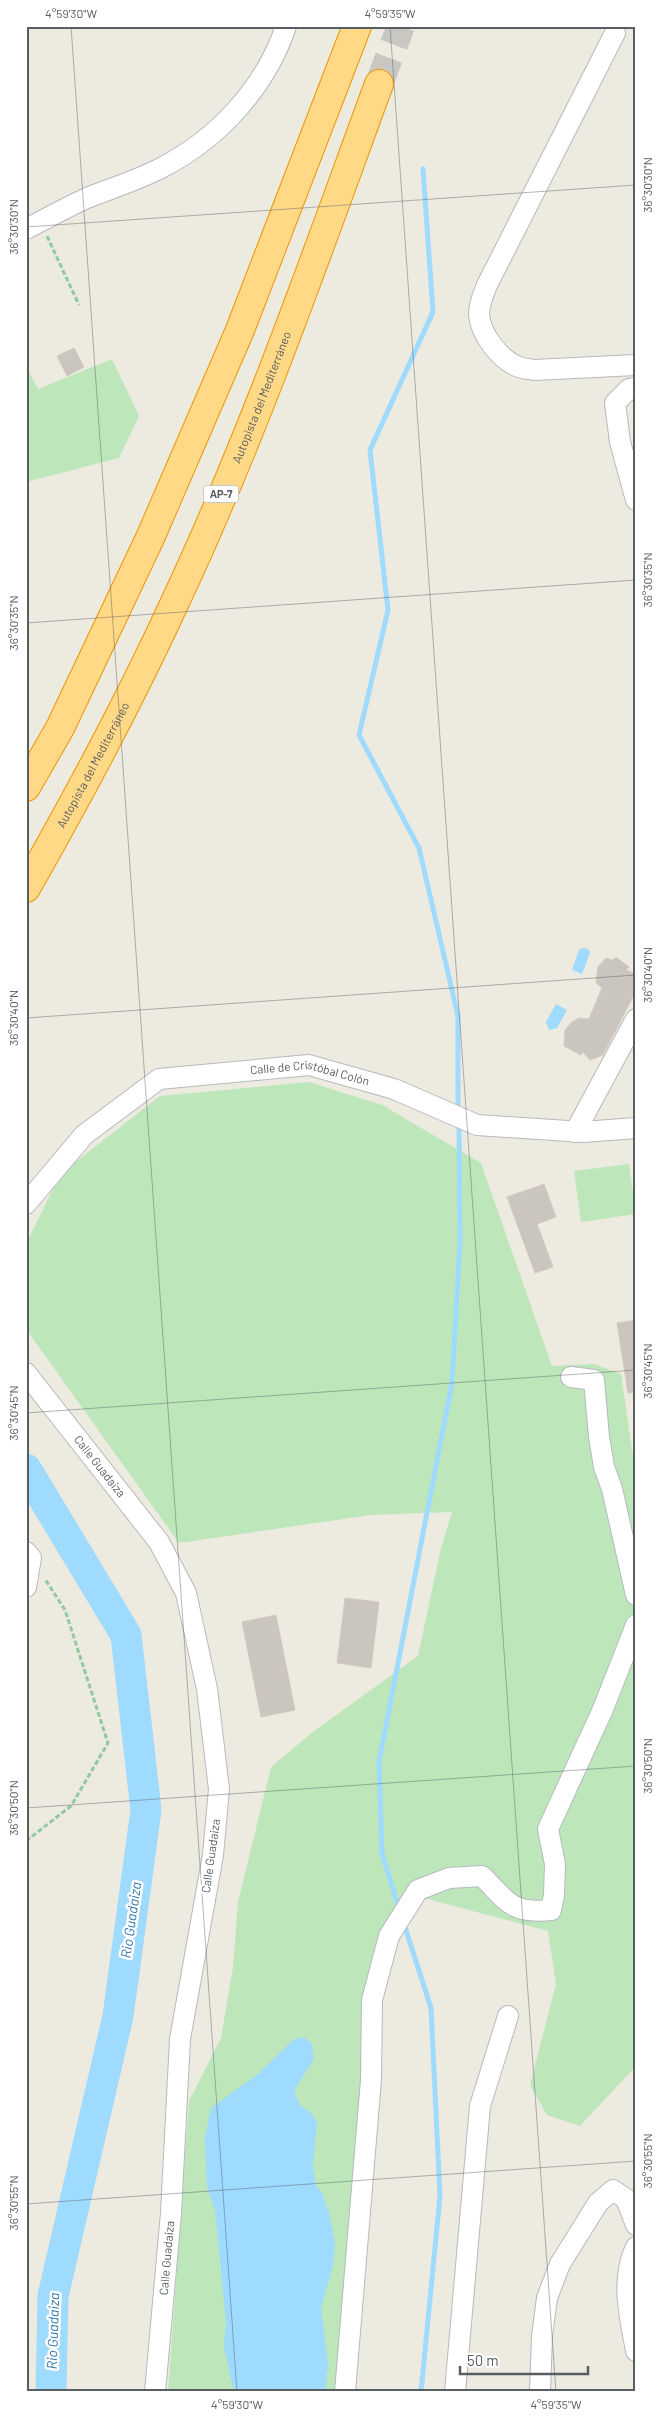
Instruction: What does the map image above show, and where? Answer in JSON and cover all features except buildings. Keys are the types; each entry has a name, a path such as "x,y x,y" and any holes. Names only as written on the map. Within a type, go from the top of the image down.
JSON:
{"highway":[{"path":"26,787 60,728 158,520 240,330 358,26"},
{"name":"Autopista del Mediterráneo","path":"26,888 79,795 176,602 265,391 379,84"}],"street":[{"path":"33,226 85,200 161,168 200,144 248,97 280,44 286,26"},
{"path":"615,33 487,285 481,300 479,316 490,343 503,357 519,367 534,370 636,365"},
{"path":"636,388 630,389 615,403 620,442 636,500"},
{"path":"575,1132 636,1019"},
{"name":"Calle de Cristóbal Colón","path":"26,1204 84,1135 159,1079 309,1065 394,1089 476,1125 575,1132 636,1128"},
{"name":"Calle Guadaiza","path":"26,1373 159,1542 186,1593 208,1689 219,1790 213,1855 180,2040 171,2213 155,2392"},
{"path":"571,1377 594,1380 599,1437 604,1466 612,1489 636,1595"},
{"path":"26,1587 29,1555"},
{"path":"345,2392 371,2080 372,2000 388,1936 418,1890 448,1878 482,1876 514,1908 534,1912 551,1910 554,1895 555,1864 548,1829 603,1709 636,1625"},
{"path":"455,2392 480,2106 508,2016"},
{"path":"540,2392 542,2336 547,2298 560,2264 598,2203 613,2190 626,2199 636,2225"},
{"path":"636,2247 629,2262 628,2305 636,2351"}],"path":[{"path":"33,226 79,305"},
{"path":"26,1841 71,1806 108,1743 65,1610 29,1555"}],"green space":[{"path":"112,359 139,416 119,458 26,482 26,366 38,389"},
{"path":"309,1082 382,1105 481,1163 552,1366 594,1364 621,1374 636,1477 636,2066 580,2126 547,2115 530,2085 556,1984 548,1931 424,1898 390,1950 380,2011 351,2392 168,2392 189,2101 221,2038 233,1967 238,1902 271,1767 314,1731 418,1656 441,1548 452,1512 371,1515 179,1543 26,1329 26,1244 60,1174 160,1096"},
{"path":"629,1164 636,1214 581,1222 574,1171"}],"water":[{"path":"582,948 588,949 590,953 582,974 572,970 579,950"},
{"path":"556,1004 567,1010 557,1028 549,1030 546,1022"},
{"path":"304,2037 312,2044 314,2059 295,2089 295,2095 301,2106 312,2114 317,2123 313,2165 316,2186 322,2193 329,2213 335,2244 333,2265 321,2308 328,2365 325,2392 236,2392 233,2388 224,2347 226,2322 215,2211 207,2187 205,2137 211,2108 258,2074 293,2040"}],"waterway":[{"path":"423,169 433,312 370,450 388,610 359,735 419,848 458,1016 458,1111"},
{"path":"399,1908 382,1854 379,1762 452,1383 460,1242 459,1122"},
{"name":"Rio Guadaiza","path":"26,1469 126,1635 146,1810 118,2016 53,2296 51,2392"},
{"path":"404,1924 431,2008 440,2196 421,2392"}],"tunnel":[{"path":"379,84 401,26"}]}
